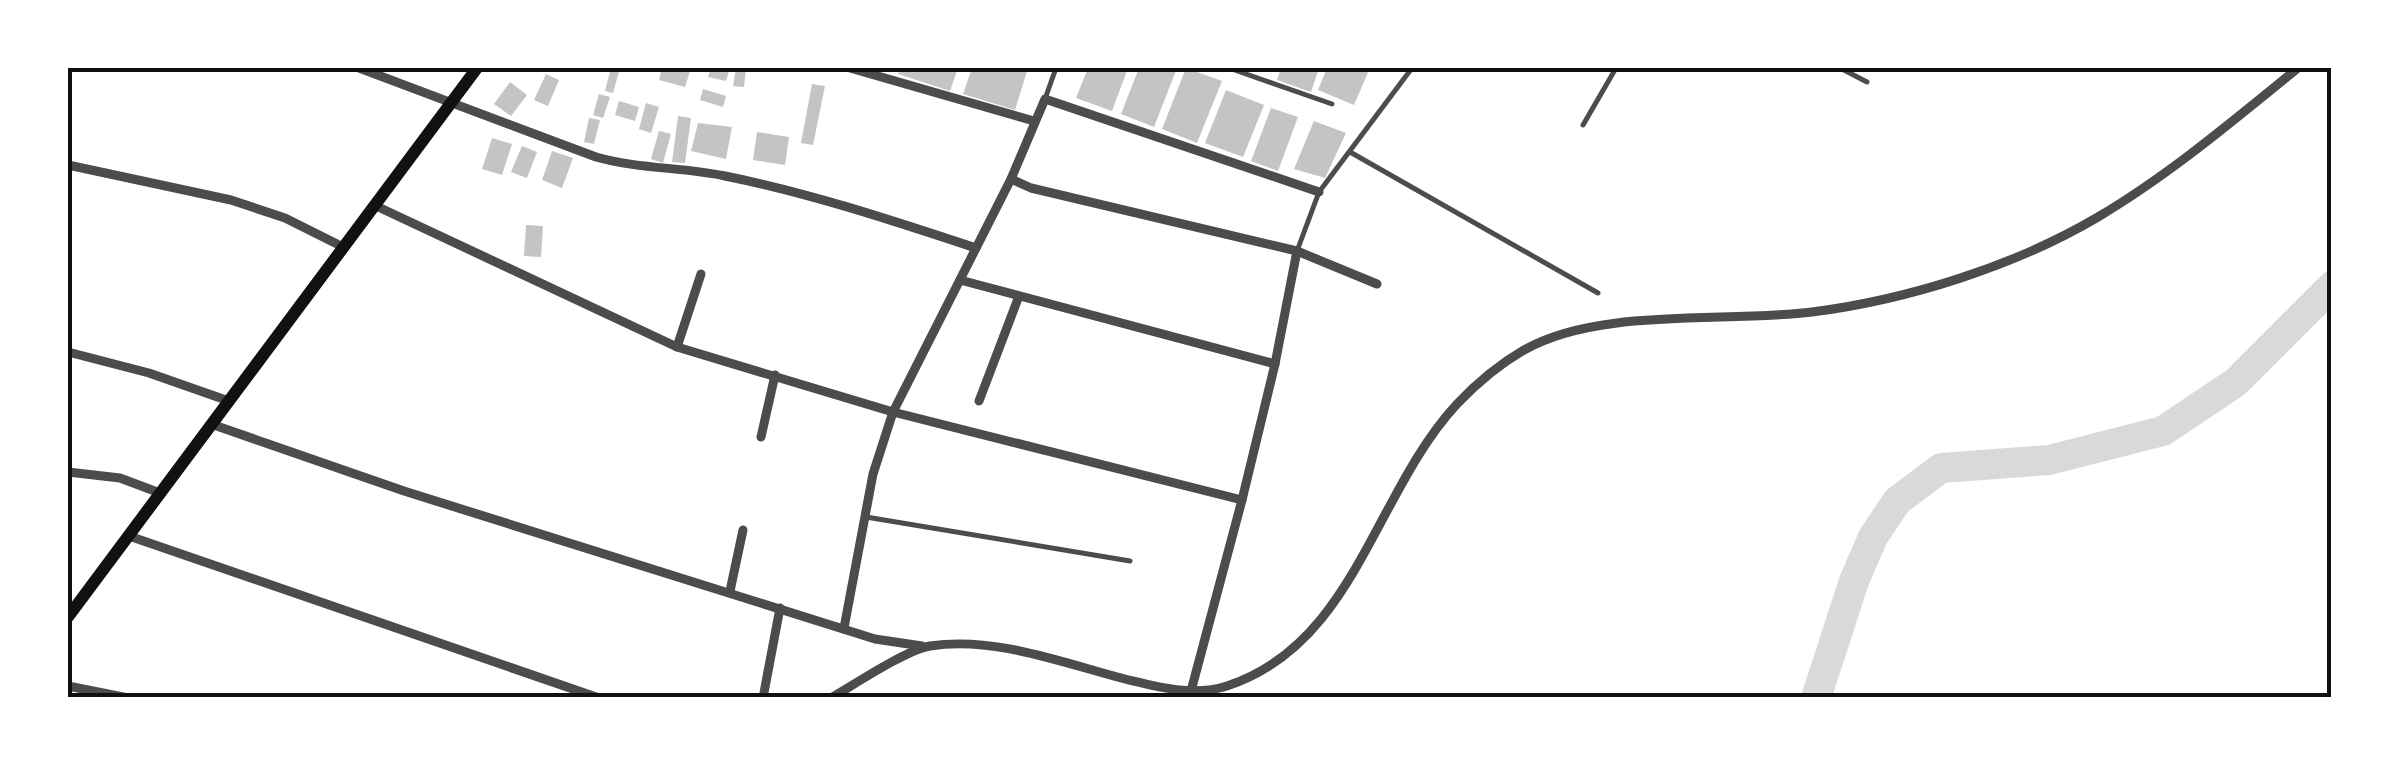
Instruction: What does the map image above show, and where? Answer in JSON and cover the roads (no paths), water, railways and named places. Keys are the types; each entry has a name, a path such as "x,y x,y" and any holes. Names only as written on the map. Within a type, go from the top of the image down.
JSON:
{"main road":[{"path":"68,617 477,68"}],"street":[{"path":"361,68 596,157 626,165 729,176 976,248"},
{"path":"850,68 1034,121"},
{"path":"211,424 404,491 891,643 1005,648 1154,686 1191,691 1225,686 1282,657 1312,631 1344,588 1437,430 1473,389 1525,350 1562,332 1602,324 1779,316 1865,303 1915,292 2000,264 2096,218 2183,159 2298,68"},
{"path":"844,628 874,474 892,412 1011,178 1044,99 1319,192"},
{"path":"68,165 231,200 285,218 341,246"},
{"path":"1011,178 1032,188 1297,251 1377,284"},
{"path":"374,205 677,347 892,412 1242,500"},
{"path":"1191,691 1242,500 1297,251"},
{"path":"677,347 700,274"},
{"path":"960,280 1274,364"},
{"path":"980,401 1019,296"},
{"path":"68,352 150,373 226,400"},
{"path":"761,437 775,375"},
{"path":"68,472 120,478 160,493"},
{"path":"730,591 743,530"},
{"path":"129,536 599,698"},
{"path":"763,698 780,608"},
{"path":"831,698 925,646"},
{"path":"68,686 128,698"}],"lane":[{"path":"1044,99 1056,68"},
{"path":"1229,68 1332,104"},
{"path":"1297,251 1319,192 1412,68"},
{"path":"1583,125 1616,68"},
{"path":"1840,68 1868,82"},
{"path":"1350,152 1598,293"},
{"path":"866,517 1130,560"}],"waterway":[{"path":"1816,698 1854,581 1873,537 1897,501 1941,468 2049,460 2163,431 2236,382 2332,286"}]}
